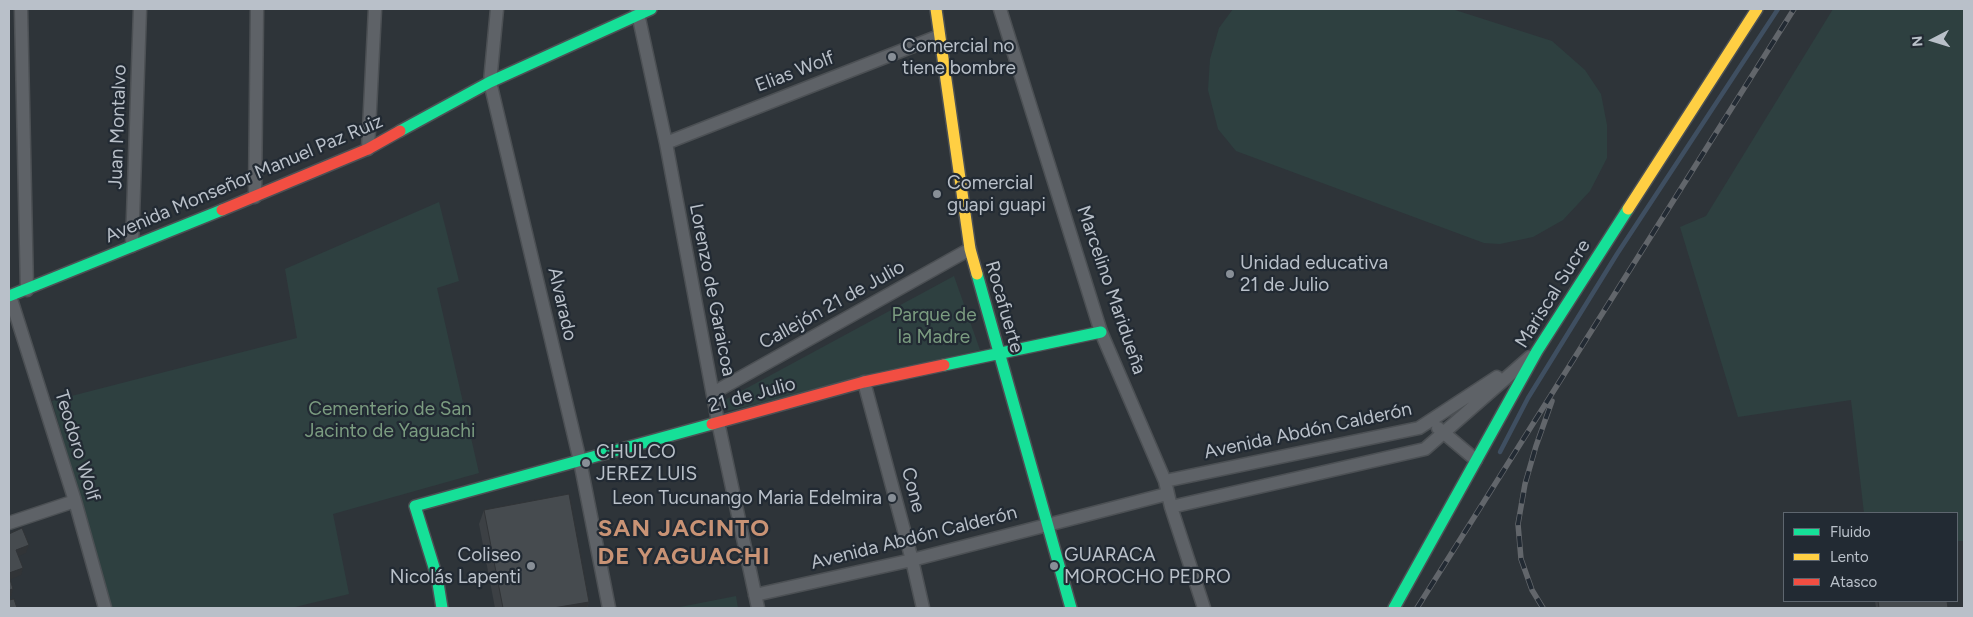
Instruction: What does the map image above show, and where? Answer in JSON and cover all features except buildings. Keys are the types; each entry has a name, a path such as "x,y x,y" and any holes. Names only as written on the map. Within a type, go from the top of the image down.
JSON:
{"street":[{"path":"21,9 26,290"},
{"name":"Juan Montalvo","path":"132,246 140,9"},
{"path":"255,197 257,9"},
{"path":"368,149 375,9"},
{"name":"Alvarado","path":"497,9 490,82 580,460 609,608"},
{"name":"Avenida Monseñor Manuel Paz Ruiz","path":"9,296 255,197 368,149 490,82 638,12 651,9"},
{"name":"Rocafuerte","path":"936,9 970,249 1071,608"},
{"name":"Marcelino Maridueña","path":"1000,9 1101,332 1165,481 1169,500 1204,608"},
{"name":"Mariscal Sucre","path":"1394,608 1537,351 1757,9"},
{"name":"Lorenzo de Garaicoa","path":"638,12 666,143 718,422 758,608"},
{"name":"Elias Wolf","path":"666,143 939,36"},
{"name":"Callejón 21 de Julio","path":"713,393 970,249"},
{"name":"Teodoro Wolf","path":"9,296 75,501 106,608"},
{"name":"21 de Julio","path":"442,608 437,577 416,506 864,382 1101,332"},
{"name":"Avenida Abdón Calderón","path":"1165,481 1419,428 1537,351"},
{"name":"Avenida Abdón Calderón","path":"756,595 912,560 1048,524 1425,449 1537,351"},
{"name":"Cone","path":"864,382 923,608"},
{"path":"1430,421 1476,460"},
{"path":"9,523 75,501"}],"green space":[{"path":"1233,9 1452,9 1552,41 1585,70 1601,94 1607,125 1607,158 1590,191 1563,220 1533,237 1500,244 1484,243 1236,151 1218,129 1208,90 1210,59 1219,28"},
{"path":"1833,9 1964,9 1964,541 1958,541 1958,512 1864,512 1851,400 1738,417 1680,227 1706,216"},
{"name":"Cementerio de San Jacinto de Yaguachi","path":"439,202 459,281 437,288 479,473 333,514 349,594 291,608 111,608 52,401 297,338 285,269"},
{"name":"Parque de la Madre","path":"954,276 980,350 728,411 723,401"},
{"path":"736,596 738,608 675,608"}],"waterway":[{"path":"1500,452 1528,398 1617,254 1778,9"}],"railway":[{"path":"1417,608 1794,9"},
{"path":"1543,608 1532,590 1521,559 1518,524 1525,484 1552,401"}],"traffic: fast":[{"path":"400,131 490,82 651,9"},
{"path":"1394,608 1537,351 1628,209"},
{"path":"9,296 222,210"},
{"path":"977,274 1071,608"},
{"path":"944,365 1101,332"},
{"path":"442,608 437,577 415,506 712,424"}],"traffic: slow":[{"path":"936,9 970,249 977,274"},
{"path":"1628,209 1757,9"}],"traffic: jam":[{"path":"222,210 368,149 400,131"},
{"path":"712,424 864,382 944,365"}],"place":[{"name":"Comercial no tiene bombre","path":"892,57"},
{"name":"Comercial guapi guapi","path":"937,194"},
{"name":"Unidad educativa 21 de Julio","path":"1230,274"},
{"name":"CHULCO JEREZ LUIS","path":"586,463"},
{"name":"Leon Tucunango Maria Edelmira","path":"892,498"},
{"name":"Coliseo Nicolás Lapenti","path":"531,566"},
{"name":"GUARACA MOROCHO PEDRO","path":"1054,566"}],"district":[{"name":"SAN JACINTO DE YAGUACHI","path":"684,543"}]}
